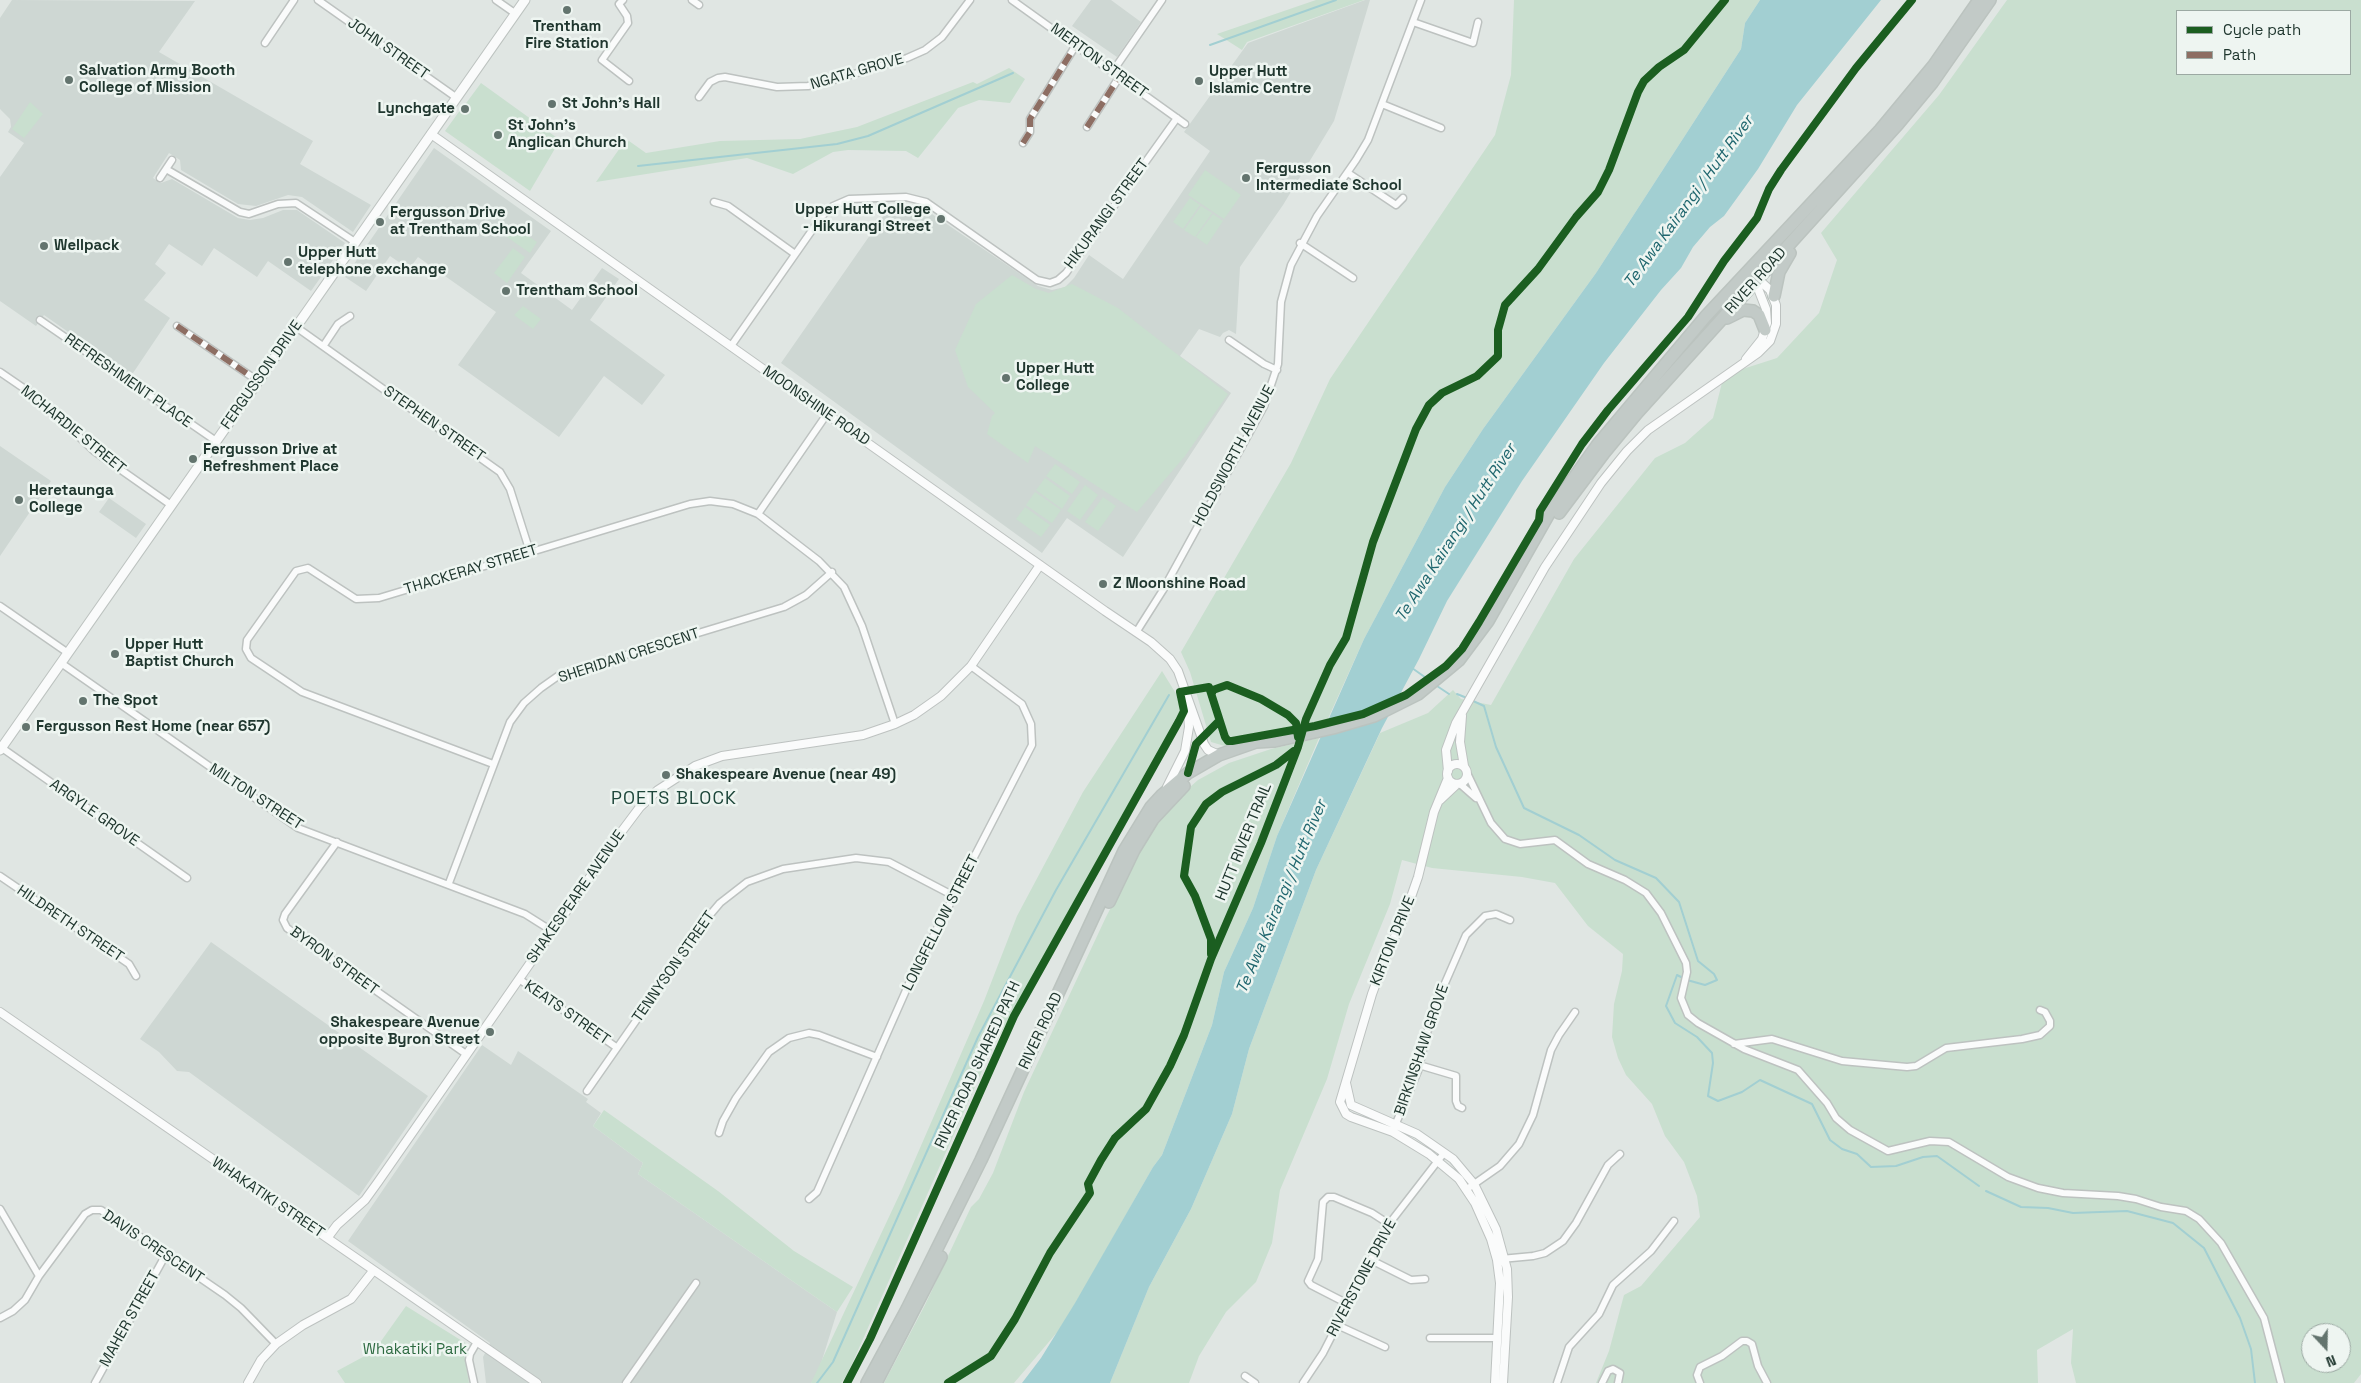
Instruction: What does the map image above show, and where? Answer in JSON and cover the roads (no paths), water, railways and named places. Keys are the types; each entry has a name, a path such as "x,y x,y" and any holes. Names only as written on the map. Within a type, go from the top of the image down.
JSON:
{"highway":[{"name":"RIVER ROAD","path":"867,1383 907,1309 981,1160 1132,834 1162,794 1188,774 1220,755 1246,745 1279,740 1347,724 1386,711 1418,694 1449,670 1478,636 1522,563 1546,518 1581,466 1706,316 1782,233 1850,163 1934,65 1979,0"},
{"name":"RIVER ROAD","path":"1522,563 1604,453 1880,144 1932,83 1990,0"},
{"path":"1774,296 1782,264 1860,172 1880,144"},
{"path":"1640,394 1668,368 1743,286 1748,282 1757,281 1757,275 1761,267 1832,188 1850,163"},
{"path":"1721,321 1736,312 1748,310 1759,315 1765,330"},
{"name":"RIVER ROAD","path":"876,1383 966,1206 1073,975 1143,835 1169,800 1199,775 1230,758 1279,740"},
{"path":"862,1383 872,1372"}],"main road":[{"name":"FERGUSSON DRIVE","path":"1,749 525,0"}],"street":[{"path":"265,43 294,0"},
{"name":"JOHN STREET","path":"318,0 457,98"},
{"path":"496,0 516,14"},
{"path":"692,0 699,4"},
{"name":"NGATA GROVE","path":"699,98 710,82 718,78 725,77 778,87 808,86 828,82 907,58 925,50 942,37 970,0"},
{"name":"MERTON STREET","path":"1012,0 1076,44 1185,124"},
{"path":"1113,71 1162,0"},
{"name":"HOLDSWORTH AVENUE","path":"1137,631 1163,590 1264,406 1277,370 1282,293 1287,274 1300,243 1368,140 1420,0"},
{"path":"621,2 628,23 602,60 630,81"},
{"path":"1413,22 1473,43 1478,22"},
{"path":"1024,143 1030,132 1030,119 1076,44"},
{"path":"1087,127 1120,76"},
{"path":"1382,104 1441,128"},
{"name":"HIKURANGI STREET","path":"731,346 822,216 840,202 849,199 916,198 926,202 1037,280 1050,283 1058,280 1066,273 1177,118"},
{"name":"MOONSHINE ROAD","path":"432,134 1105,611 1137,631 1170,659 1187,691 1204,744 1208,750 1220,755"},
{"path":"160,178 172,160"},
{"path":"166,169 240,212 249,214 278,204 296,203 356,242"},
{"path":"1348,173 1396,205 1403,198"},
{"path":"714,202 728,206 795,254"},
{"path":"1300,243 1353,278"},
{"path":"1479,800 1448,774 1446,756 1452,730 1560,542 1620,458 1664,417 1765,347 1774,334 1777,314 1774,296 1766,284 1757,281 1757,286 1768,313 1765,330 1758,345 1746,359"},
{"path":"324,345 338,324 350,316"},
{"name":"REFRESHMENT PLACE","path":"40,320 216,441"},
{"path":"177,326 258,381"},
{"name":"STEPHEN STREET","path":"296,327 324,345 500,472 510,489 530,552"},
{"path":"1229,340 1264,364 1277,370"},
{"name":"MCHARDIE STREET","path":"0,372 38,398 94,451 171,505"},
{"path":"758,514 826,414"},
{"name":"THACKERAY STREET","path":"493,764 302,692 252,658 247,652 246,644 300,568 308,568 349,596 367,600 700,502 721,501 746,508 758,514 832,572 844,587 862,626 895,724"},
{"name":"SHAKESPEARE AVENUE","path":"328,1238 337,1225 369,1194 640,807 658,790 682,773 709,760 742,751 864,735 895,724 931,704 971,666 1040,565"},
{"name":"SHERIDAN CRESCENT","path":"449,883 510,722 524,702 558,676 784,607 806,595 832,572"},
{"path":"0,606 68,653"},
{"name":"MILTON STREET","path":"61,663 298,828 449,883 525,914 552,931"},
{"name":"LONGFELLOW STREET","path":"809,1199 817,1192 911,979 1032,745 1031,724 1022,704 971,666"},
{"name":"MOONSHINE ROAD","path":"1162,794 1174,777 1184,751 1188,727 1187,691"},
{"path":"1464,711 1460,742 1464,766 1494,828 1505,839 1520,844 1555,840 1588,864 1625,880 1646,893 1661,913 1684,959 1686,974 1681,998 1688,1015 1734,1044 1802,1073 1844,1126 1882,1149 1893,1151 1930,1141 1948,1142 1978,1157 2008,1177 2038,1188 2063,1193 2118,1196 2192,1214 2214,1233 2264,1318 2271,1338 2281,1383"},
{"name":"ARGYLE GROVE","path":"1,749 187,878"},
{"path":"1448,774 1454,764 1464,766"},
{"name":"KIRTON DRIVE","path":"1448,774 1429,828 1418,877 1372,994 1340,1102 1346,1114 1393,1132 1438,1161 1467,1189 1501,1259 1495,1383"},
{"path":"1459,784 1465,781 1468,775"},
{"name":"KIRTON DRIVE","path":"1438,801 1459,784"},
{"name":"BYRON STREET","path":"337,842 285,914 283,920 286,928 466,1054"},
{"name":"TENNYSON STREET","path":"587,1091 709,916 720,903 747,882 783,869 856,858 889,862 954,896"},
{"name":"HILDRETH STREET","path":"0,876 129,964 136,976"},
{"name":"BIRKINSHAW GROVE","path":"1393,1132 1419,1065 1432,1013 1466,934 1485,916 1496,914 1510,920"},
{"name":"KEATS STREET","path":"519,979 616,1047"},
{"path":"1734,1044 1772,1039 1842,1061 1907,1067 1916,1066 1946,1048 2040,1035 2050,1026 2050,1021 2045,1012 2040,1010"},
{"name":"WHAKATIKI STREET","path":"0,1012 328,1238 372,1271 537,1383"},
{"path":"1467,1189 1500,1166 1519,1144 1533,1115 1551,1050 1558,1034 1575,1012"},
{"path":"719,1133 723,1121 736,1098 769,1052 788,1038 809,1033 819,1035 877,1057"},
{"path":"1419,1065 1456,1076 1456,1102 1462,1108"},
{"name":"KIRTON DRIVE","path":"1346,1081 1351,1106 1396,1123 1417,1134 1453,1160 1474,1184 1496,1229 1508,1297 1503,1383"},
{"name":"RIVERSTONE DRIVE","path":"1303,1383 1337,1325 1389,1224 1444,1153"},
{"path":"1501,1259 1545,1253 1564,1241 1608,1165 1620,1154"},
{"path":"1348,1304 1310,1285 1308,1281 1318,1259 1323,1202 1328,1197 1334,1197 1372,1213 1389,1224"},
{"path":"0,1209 39,1276"},
{"name":"DAVIS CRESCENT","path":"0,1318 19,1306 85,1214 92,1210 101,1210 241,1308 276,1344"},
{"path":"1557,1383 1569,1347 1599,1314 1613,1285 1651,1251 1674,1221"},
{"name":"MAHER STREET","path":"95,1383 165,1256"},
{"path":"1371,1260 1411,1280 1425,1279"},
{"path":"248,1383 261,1360 276,1344 303,1325 346,1304 362,1287 372,1271"},
{"path":"626,1383 696,1283"},
{"path":"1337,1325 1384,1346"},
{"path":"1430,1338 1498,1338"},
{"path":"1700,1383 1697,1375 1700,1367 1722,1356 1742,1341 1752,1344 1758,1366 1767,1383"},
{"path":"474,1383 469,1360 470,1354 477,1342"},
{"path":"1602,1383 1608,1372 1613,1369 1620,1373 1618,1383"},
{"path":"1245,1376 1255,1383"}],"water":[{"name":"Te Awa Kairangi / Hutt River","path":"1760,0 1881,0 1797,105 1758,169 1724,216 1710,227 1693,247 1681,268 1661,290 1604,363 1522,481 1447,601 1382,728 1316,870 1249,1049 1232,1114 1191,1209 1149,1287 1110,1383 1022,1383 1041,1358 1075,1303 1153,1167 1162,1155 1212,1025 1224,972 1253,908 1277,836 1364,639 1445,487 1483,429 1596,273 1741,49 1745,23"}],"waterway":[{"path":"1210,45 1336,0"},
{"path":"638,166 837,144 868,136 1013,73"},
{"path":"1412,668 1429,680"},
{"path":"1434,684 1449,694"},
{"path":"1457,694 1467,698"},
{"path":"817,1383 833,1362 978,1037 1056,890 1169,695"},
{"path":"1471,700 1484,706 1496,747 1524,808 1579,835 1615,860 1656,878 1679,902 1698,961 1714,974 1717,980 1705,985 1687,980"},
{"path":"1683,978 1677,975 1666,1006 1675,1023 1697,1037 1712,1053 1713,1063 1708,1096 1718,1101 1742,1092 1760,1080 1812,1104 1830,1140 1842,1149 1857,1154 1871,1167 1896,1166 1923,1157 1937,1156 1979,1186"},
{"path":"1986,1191 2021,1207 2048,1208 2073,1213 2127,1211 2173,1223 2204,1248 2240,1318 2251,1349 2255,1383"}],"place":[{"name":"Trentham Fire Station","path":"567,10"},
{"name":"Salvation Army Booth College of Mission","path":"69,80"},
{"name":"Upper Hutt Islamic Centre","path":"1199,81"},
{"name":"St John's Hall","path":"552,104"},
{"name":"Lynchgate","path":"465,109"},
{"name":"St John's Anglican Church","path":"498,135"},
{"name":"Fergusson Intermediate School","path":"1246,178"},
{"name":"Upper Hutt College - Hikurangi Street","path":"941,219"},
{"name":"Fergusson Drive at Trentham School","path":"380,222"},
{"name":"Wellpack","path":"44,246"},
{"name":"Upper Hutt telephone exchange","path":"288,262"},
{"name":"Trentham School","path":"506,291"},
{"name":"Upper Hutt College","path":"1006,378"},
{"name":"Fergusson Drive at Refreshment Place","path":"193,459"},
{"name":"Heretaunga College","path":"19,500"},
{"name":"Z Moonshine Road","path":"1103,584"},
{"name":"Upper Hutt Baptist Church","path":"115,654"},
{"name":"The Spot","path":"83,701"},
{"name":"Fergusson Rest Home (near 657)","path":"26,727"},
{"name":"Shakespeare Avenue (near 49)","path":"666,775"},
{"name":"Shakespeare Avenue opposite Byron Street","path":"490,1032"}],"district":[{"name":"POETS BLOCK","path":"674,799"}],"park label":[{"name":"Whakatiki Park","path":"415,1350"}]}
